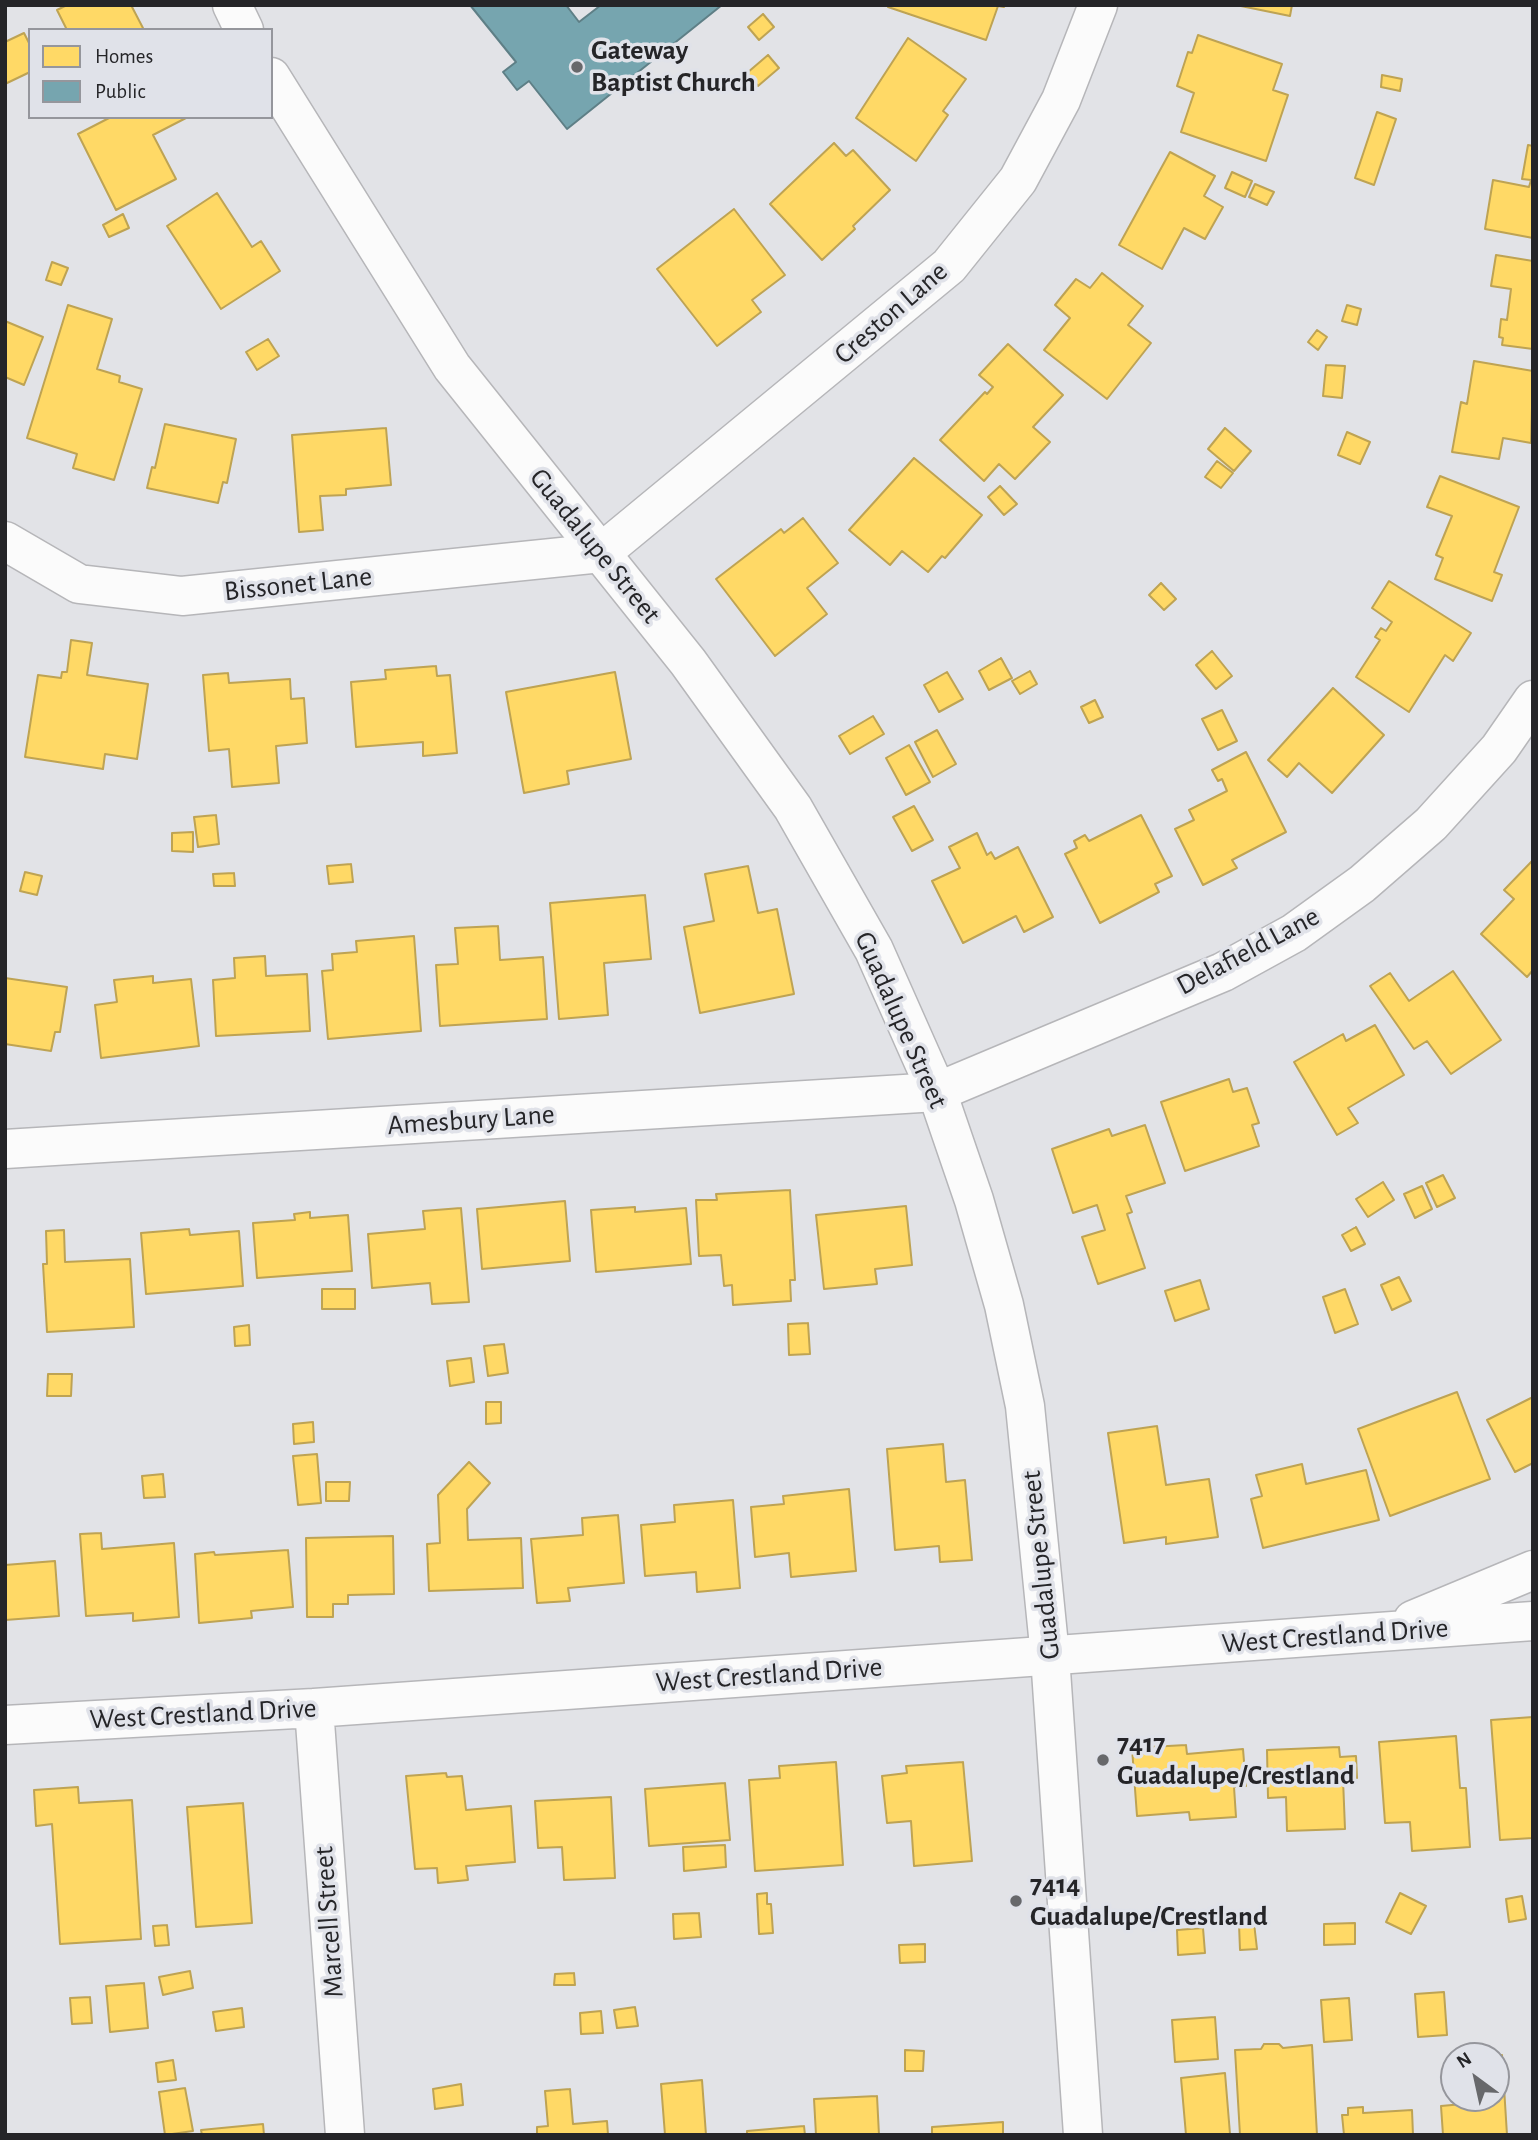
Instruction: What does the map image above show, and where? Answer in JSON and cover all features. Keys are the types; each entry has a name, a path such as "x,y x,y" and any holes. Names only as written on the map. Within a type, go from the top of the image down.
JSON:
{"street":[{"path":"232,5 243,28"},
{"name":"Creston Lane","path":"601,553 949,266 1018,180 1060,100 1098,5"},
{"name":"Guadalupe Street","path":"273,80 452,366 688,662 793,808 874,950 937,1091 974,1200 1007,1317 1025,1406 1050,1656 1083,2135"},
{"name":"Bissonet Lane","path":"5,541 79,584 182,596 601,553"},
{"name":"Delafield Lane","path":"937,1091 1223,972 1294,933 1362,884 1431,824 1499,749 1533,700"},
{"name":"Amesbury Lane","path":"5,1149 937,1091"},
{"path":"1382,1633 1533,1570"},
{"name":"West Crestland Drive","path":"5,1725 314,1708 1533,1621"},
{"name":"Marcell Street","path":"314,1708 345,2135"}],"building: Homes":[{"path":"67,5 131,5 143,28 66,28 57,10"},
{"path":"1004,5 1004,7 998,6 986,40 888,7"},
{"path":"1236,5 1292,5 1290,16"},
{"path":"763,14 774,27 759,40 748,27"},
{"path":"24,33 28,41 28,73 5,84 5,42"},
{"path":"1198,35 1282,64 1273,90 1288,95 1266,161 1181,132 1194,93 1177,86 1188,52 1192,53"},
{"path":"908,38 966,79 943,111 948,115 916,161 856,118"},
{"path":"768,55 779,68 758,86 747,73"},
{"path":"1382,75 1402,79 1400,91 1381,87"},
{"path":"1377,112 1396,119 1374,185 1355,178"},
{"path":"107,119 184,119 153,135 176,179 116,210 78,134"},
{"path":"834,143 846,156 853,150 890,190 822,260 770,204"},
{"path":"1528,145 1533,146 1533,238 1485,229 1493,180 1529,187 1531,180 1522,179"},
{"path":"1170,152 1215,176 1204,196 1223,207 1205,239 1184,228 1162,269 1119,245"},
{"path":"1232,172 1252,181 1245,197 1225,188"},
{"path":"1255,184 1274,192 1267,205 1249,197"},
{"path":"217,193 252,247 261,241 280,271 221,309 167,226"},
{"path":"734,209 785,275 752,300 761,312 717,346 657,269"},
{"path":"123,214 129,228 109,237 103,225"},
{"path":"1496,255 1533,261 1533,349 1502,345 1503,338 1499,337 1501,319 1507,320 1511,289 1491,286"},
{"path":"52,262 68,268 61,285 46,280"},
{"path":"1102,273 1143,306 1128,325 1151,343 1107,399 1044,350 1070,318 1055,305 1076,279 1090,288"},
{"path":"68,305 112,319 97,369 120,376 119,382 142,389 114,480 73,468 77,454 27,438"},
{"path":"1347,305 1361,309 1357,325 1342,321"},
{"path":"5,321 43,337 24,385 5,377"},
{"path":"1317,330 1327,337 1318,350 1308,342"},
{"path":"268,339 279,356 257,370 246,352"},
{"path":"1008,344 1063,395 1033,427 1050,442 1015,479 999,464 984,481 940,440 985,392 987,394 993,387 979,375"},
{"path":"1474,361 1533,371 1531,443 1503,438 1499,459 1452,452 1461,402 1467,404"},
{"path":"1326,365 1345,366 1342,398 1323,396"},
{"path":"165,424 236,439 227,483 223,482 218,503 147,488 152,467 155,468"},
{"path":"386,428 391,485 346,489 346,495 320,496 323,530 299,532 292,435"},
{"path":"1225,428 1251,451 1234,471 1208,449"},
{"path":"1347,432 1370,442 1360,464 1338,455"},
{"path":"914,458 982,515 945,558 942,556 928,572 902,551 890,565 849,530"},
{"path":"1217,461 1233,473 1221,488 1205,477"},
{"path":"1440,476 1519,507 1494,572 1502,575 1492,601 1435,579 1443,558 1436,555 1452,516 1427,507"},
{"path":"1000,486 1017,504 1004,515 988,497"},
{"path":"803,518 838,563 807,588 827,614 775,656 716,579 781,529 784,533"},
{"path":"1389,581 1471,633 1453,661 1445,655 1409,712 1356,677 1380,640 1375,637 1381,628 1386,631 1392,622 1372,608"},
{"path":"1161,583 1176,599 1164,610 1149,595"},
{"path":"71,640 92,643 87,675 148,684 137,759 105,754 103,769 25,757 38,675 61,678 62,672 67,672"},
{"path":"1212,651 1232,676 1216,689 1196,665"},
{"path":"1001,658 1012,678 989,690 979,671"},
{"path":"436,666 437,676 450,675 457,753 423,756 423,742 356,747 351,682 386,679 385,670"},
{"path":"1030,671 1037,684 1020,694 1012,681"},
{"path":"615,672 631,759 567,771 569,784 524,793 506,692"},
{"path":"947,672 963,699 939,712 924,685"},
{"path":"228,673 229,683 290,679 291,699 304,698 307,743 276,746 279,783 232,787 229,749 209,751 203,675"},
{"path":"1333,688 1384,735 1332,793 1299,763 1287,777 1268,760"},
{"path":"1095,700 1103,717 1089,723 1081,707"},
{"path":"1222,710 1237,741 1218,750 1202,719"},
{"path":"873,716 884,734 850,754 839,736"},
{"path":"937,730 956,764 933,777 915,742"},
{"path":"909,745 930,782 906,795 886,758"},
{"path":"1246,752 1286,832 1232,860 1237,868 1203,885 1175,829 1194,820 1189,810 1227,791 1222,779 1218,781 1212,770"},
{"path":"914,806 933,840 912,851 893,817"},
{"path":"216,815 219,844 198,847 194,817"},
{"path":"1141,815 1172,876 1155,884 1159,892 1100,923 1065,854 1077,848 1074,841 1085,835 1089,841"},
{"path":"193,832 193,852 172,851 172,833"},
{"path":"977,833 987,855 991,852 995,859 1018,847 1053,917 1024,932 1016,916 963,943 932,881 960,868 949,847"},
{"path":"1533,860 1533,970 1527,977 1481,934 1514,899 1504,890"},
{"path":"351,864 353,882 329,884 327,866"},
{"path":"748,866 758,913 777,909 794,994 700,1013 684,927 714,921 705,874"},
{"path":"25,872 42,876 37,895 20,891"},
{"path":"234,873 235,886 214,886 213,874"},
{"path":"645,895 651,959 604,963 608,1015 559,1019 550,903"},
{"path":"498,926 500,960 543,957 547,1019 440,1026 436,965 458,964 455,928"},
{"path":"414,936 421,1031 328,1039 322,971 333,970 332,954 357,952 356,941"},
{"path":"265,956 266,976 307,974 310,1031 216,1036 213,980 235,978 234,958"},
{"path":"1453,971 1501,1040 1451,1074 1427,1041 1414,1049 1370,986 1390,973 1409,1001"},
{"path":"153,976 153,983 191,979 199,1046 101,1058 95,1005 117,1002 114,980"},
{"path":"5,978 67,987 60,1032 55,1032 51,1051 5,1044"},
{"path":"1375,1025 1404,1075 1348,1108 1358,1123 1337,1135 1294,1062 1343,1034 1346,1041"},
{"path":"1229,1079 1233,1092 1247,1088 1259,1123 1252,1125 1259,1146 1185,1171 1161,1102"},
{"path":"1145,1125 1165,1183 1126,1196 1132,1212 1127,1214 1145,1268 1098,1284 1082,1237 1105,1230 1097,1205 1073,1213 1052,1149 1109,1129 1112,1136"},
{"path":"1443,1175 1455,1198 1437,1207 1426,1183"},
{"path":"1383,1182 1394,1200 1368,1217 1356,1199"},
{"path":"1422,1186 1432,1209 1415,1218 1404,1194"},
{"path":"790,1190 795,1280 790,1280 791,1301 733,1305 732,1285 724,1286 721,1255 699,1256 696,1200 717,1200 716,1194"},
{"path":"565,1201 570,1261 482,1269 477,1209"},
{"path":"906,1206 912,1265 875,1269 877,1284 824,1289 816,1215"},
{"path":"635,1207 635,1212 686,1208 691,1264 596,1272 591,1210"},
{"path":"461,1208 469,1302 432,1304 430,1283 372,1288 368,1234 425,1229 423,1211"},
{"path":"310,1212 310,1218 348,1215 352,1271 257,1278 253,1223 295,1220 294,1214"},
{"path":"1356,1227 1365,1244 1351,1251 1342,1235"},
{"path":"189,1229 190,1235 239,1231 243,1286 146,1294 141,1233"},
{"path":"64,1230 65,1262 130,1259 134,1327 47,1332 43,1264 47,1264 46,1231"},
{"path":"1399,1277 1411,1301 1392,1310 1381,1285"},
{"path":"1200,1280 1209,1309 1175,1321 1165,1291"},
{"path":"322,1289 355,1289 355,1309 322,1309"},
{"path":"1345,1289 1358,1324 1335,1333 1323,1297"},
{"path":"808,1323 810,1354 789,1355 788,1324"},
{"path":"249,1325 250,1345 235,1346 234,1327"},
{"path":"504,1344 508,1373 488,1376 484,1346"},
{"path":"471,1358 474,1382 450,1386 447,1361"},
{"path":"48,1374 72,1374 71,1396 47,1396"},
{"path":"1457,1392 1490,1479 1390,1516 1358,1429"},
{"path":"1533,1397 1533,1463 1515,1472 1487,1420"},
{"path":"486,1402 501,1402 501,1423 486,1424"},
{"path":"313,1422 314,1442 294,1444 293,1424"},
{"path":"1157,1426 1166,1485 1209,1479 1218,1537 1166,1544 1166,1537 1124,1543 1108,1433"},
{"path":"943,1444 946,1482 965,1480 972,1560 940,1562 939,1546 895,1550 887,1449"},
{"path":"317,1454 321,1503 298,1505 293,1456"},
{"path":"469,1462 490,1483 467,1509 468,1540 521,1538 523,1588 429,1591 427,1544 440,1543 438,1495"},
{"path":"1302,1464 1306,1484 1366,1470 1379,1520 1263,1548 1251,1499 1262,1496 1256,1475"},
{"path":"163,1474 165,1497 144,1498 142,1476"},
{"path":"326,1482 350,1482 349,1501 326,1501"},
{"path":"849,1489 856,1571 791,1577 789,1553 755,1557 751,1507 784,1504 783,1496"},
{"path":"733,1500 740,1588 697,1592 696,1572 645,1576 641,1525 675,1522 674,1505"},
{"path":"618,1515 624,1583 568,1588 570,1601 537,1603 531,1539 583,1535 582,1518"},
{"path":"101,1533 102,1549 174,1543 179,1617 133,1621 133,1613 86,1616 80,1534"},
{"path":"393,1536 394,1594 348,1595 348,1604 333,1604 333,1617 307,1617 306,1538"},
{"path":"288,1550 293,1607 251,1611 252,1618 199,1623 195,1554"},
{"path":"55,1561 59,1616 5,1620 5,1565"},
{"path":"1533,1717 1533,1838 1500,1840 1491,1720"},
{"path":"1456,1736 1460,1788 1466,1788 1470,1847 1412,1851 1410,1822 1385,1823 1379,1742"},
{"path":"1186,1745 1187,1754 1243,1749 1246,1786 1234,1787 1236,1817 1190,1820 1189,1812 1137,1816 1132,1748"},
{"path":"1339,1747 1340,1757 1356,1756 1357,1778 1343,1779 1345,1829 1287,1831 1286,1797 1268,1798 1267,1750"},
{"path":"836,1762 843,1865 755,1871 749,1780 780,1778 779,1766"},
{"path":"963,1762 972,1861 914,1866 911,1821 887,1823 882,1776 907,1773 906,1766"},
{"path":"446,1773 447,1777 462,1776 466,1810 511,1806 515,1862 466,1866 468,1880 438,1883 437,1868 415,1869 406,1776"},
{"path":"725,1783 730,1840 649,1846 645,1789"},
{"path":"78,1787 79,1803 132,1800 141,1939 60,1944 52,1824 36,1826 34,1790"},
{"path":"611,1797 615,1878 564,1880 562,1847 538,1848 535,1801"},
{"path":"243,1803 252,1923 196,1927 187,1807"},
{"path":"725,1845 726,1867 684,1871 683,1847"},
{"path":"767,1893 767,1904 771,1904 773,1933 759,1934 757,1894"},
{"path":"1400,1893 1426,1906 1411,1934 1386,1922"},
{"path":"1522,1896 1526,1919 1509,1922 1506,1899"},
{"path":"699,1913 701,1937 674,1939 673,1914"},
{"path":"1254,1923 1257,1949 1240,1950 1239,1924"},
{"path":"1355,1923 1355,1944 1324,1945 1324,1924"},
{"path":"167,1925 169,1945 155,1946 153,1926"},
{"path":"1203,1928 1205,1953 1178,1955 1177,1930"},
{"path":"925,1944 925,1962 900,1963 899,1945"},
{"path":"190,1971 193,1988 163,1995 159,1977"},
{"path":"574,1973 575,1985 554,1985 555,1974"},
{"path":"144,1983 148,2028 110,2032 106,1986"},
{"path":"1444,1992 1447,2035 1418,2037 1415,1994"},
{"path":"90,1997 92,2023 72,2024 70,1998"},
{"path":"1349,1998 1352,2040 1324,2042 1321,2000"},
{"path":"635,2007 638,2026 617,2028 614,2010"},
{"path":"242,2008 244,2027 216,2031 213,2012"},
{"path":"601,2011 603,2033 581,2034 580,2013"},
{"path":"1215,2017 1218,2059 1175,2062 1172,2020"},
{"path":"1264,2044 1279,2044 1283,2048 1312,2045 1317,2135 1240,2135 1235,2050 1261,2049"},
{"path":"905,2050 924,2051 923,2071 905,2071"},
{"path":"173,2060 176,2080 158,2082 156,2063"},
{"path":"1225,2073 1230,2134 1186,2135 1181,2078"},
{"path":"702,2080 706,2135 665,2135 661,2084"},
{"path":"461,2084 463,2105 435,2109 433,2089"},
{"path":"185,2088 193,2131 165,2135 159,2092"},
{"path":"570,2089 573,2124 607,2121 608,2135 537,2135 537,2127 548,2126 545,2091"},
{"path":"877,2096 879,2135 816,2135 814,2099"},
{"path":"1363,2107 1363,2113 1412,2110 1413,2135 1344,2135 1342,2115 1348,2115 1348,2108"},
{"path":"1441,2112 1506,2112 1507,2135 1443,2135"},
{"path":"1003,2122 1003,2135 932,2135 932,2127"},
{"path":"263,2124 264,2135 202,2135 201,2130"},
{"path":"804,2126 805,2135 747,2135 747,2131"}],"building: Public":[{"name":"Gateway Baptist Church","path":"470,5 566,5 579,22 601,5 722,5 567,129 529,81 517,90 503,72 516,62"}],"place":[{"name":"Gateway Baptist Church","path":"577,67"},
{"name":"7417 Guadalupe/Crestland","path":"1103,1760"},
{"name":"7414 Guadalupe/Crestland","path":"1016,1901"}]}
